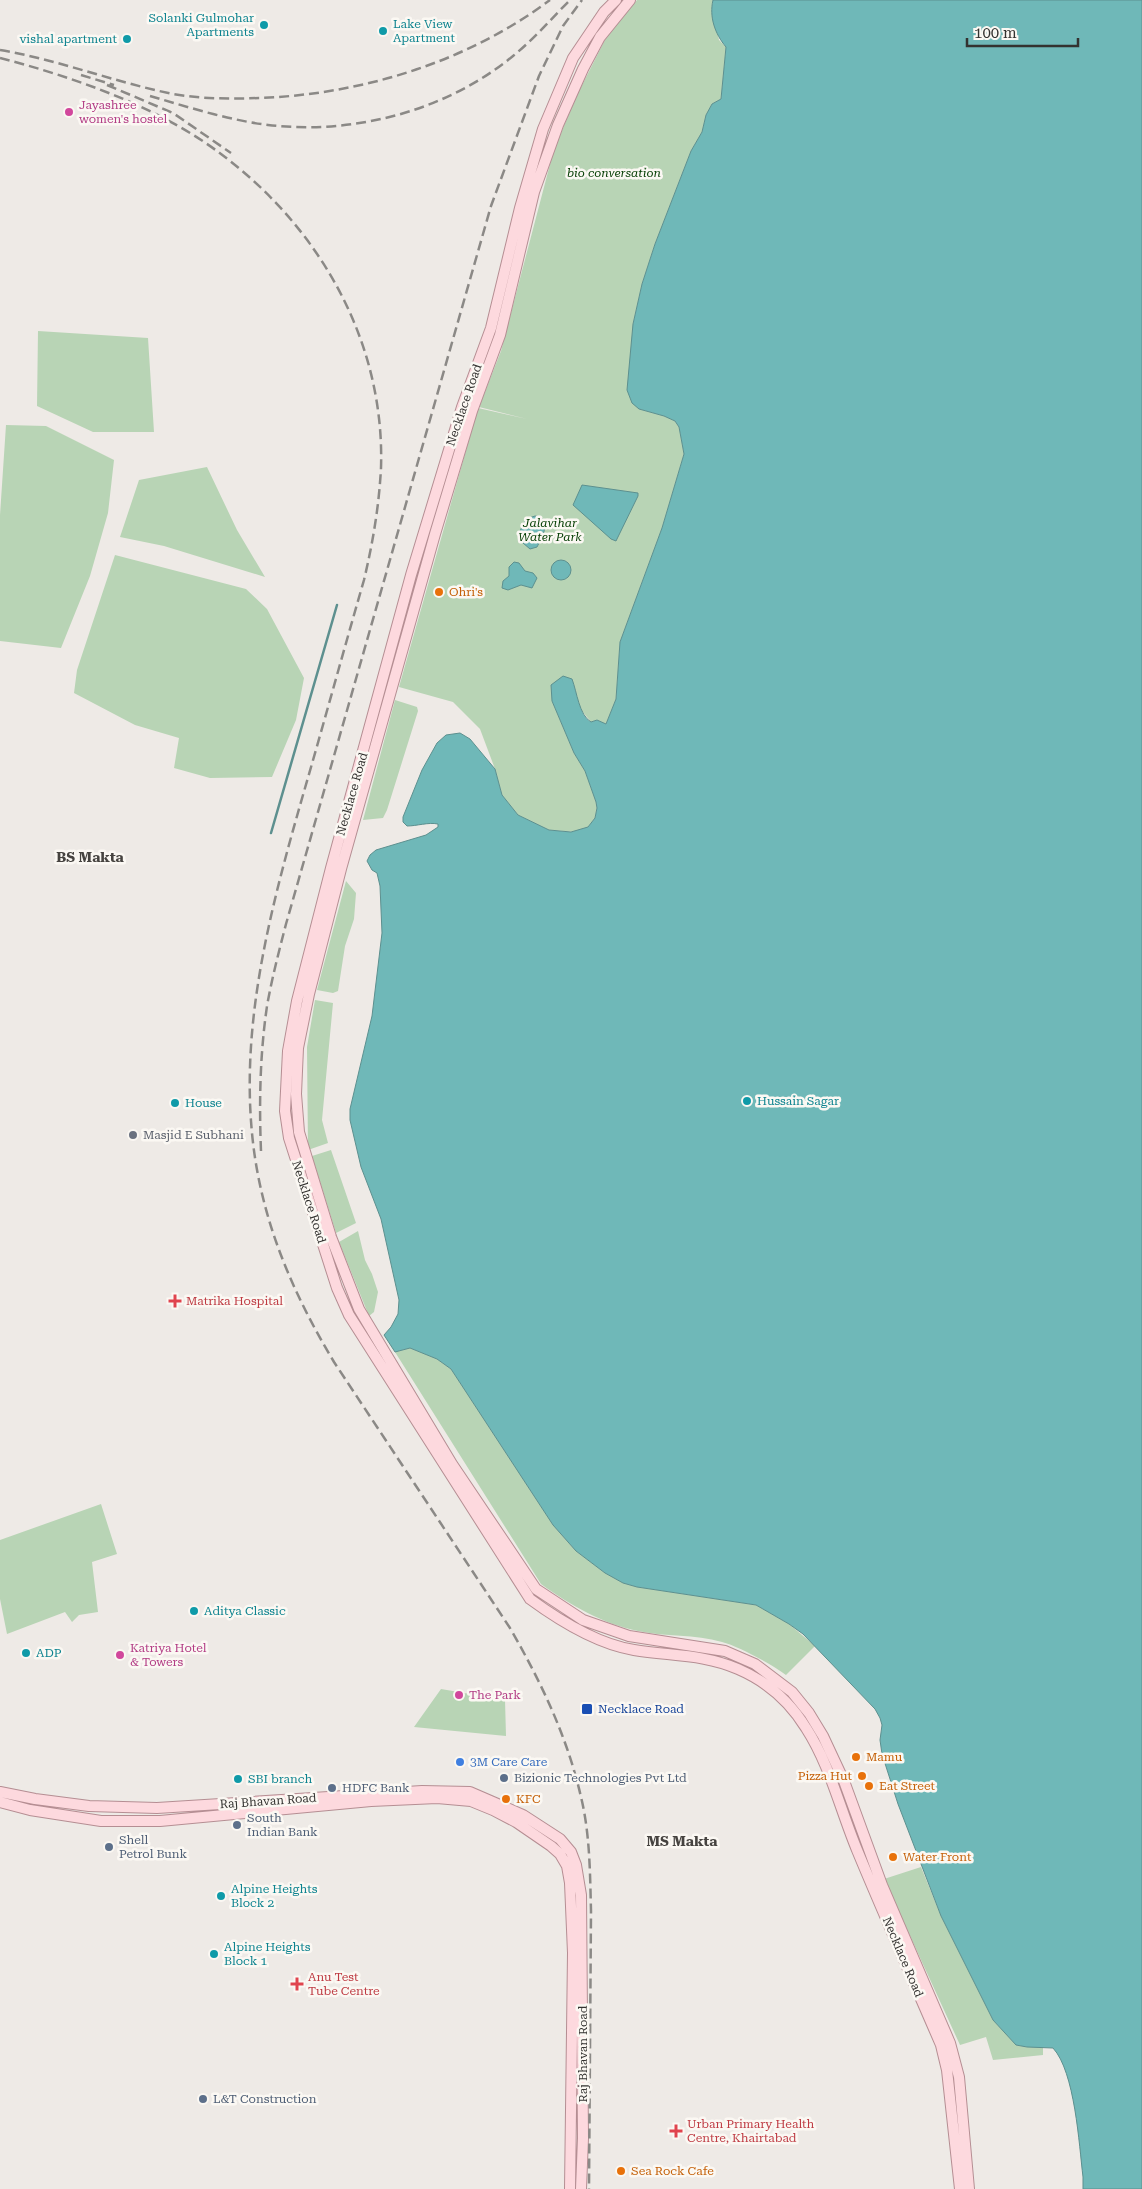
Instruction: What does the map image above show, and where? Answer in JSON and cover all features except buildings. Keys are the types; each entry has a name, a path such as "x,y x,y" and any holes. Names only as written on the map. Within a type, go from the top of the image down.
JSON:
{"main road":[{"name":"Necklace Road","path":"347,833 416,558 462,407 491,328 520,208 543,129 573,58 604,12 616,0"},
{"name":"Necklace Road","path":"630,0 600,37 583,69 558,125 534,192 500,334 472,411 336,868 298,1048 296,1094 299,1132 317,1194 345,1277 368,1335 452,1464 512,1563 536,1589 583,1620 643,1640 725,1651 755,1664 792,1692 809,1713 823,1736 844,1780 882,1885 950,2043 962,2171 960,2189"},
{"path":"424,531 435,534"},
{"path":"416,558 428,561"},
{"name":"Raj Bhavan Road","path":"0,1792 89,1806 157,1808 422,1791 470,1792 506,1806 551,1832 571,1852 576,1865 581,1895 583,2138 581,2189"},
{"name":"Raj Bhavan Road","path":"0,1802 30,1810 101,1821 150,1821 371,1801 437,1798 470,1801 516,1822 560,1854 567,1866 570,1883 573,1953 570,2189"},
{"name":"Necklace Road","path":"962,2171 969,2189"}],"green space":[{"path":"637,0 713,0 712,5 719,40 726,47 721,99 712,104 706,115 702,132 691,151 655,244 642,284 633,324 639,409 675,421 679,427 684,454 662,528 620,642 616,699 606,724 597,720 591,722 582,711 552,701 574,753 585,771 597,808 595,818 588,827 577,832 549,830 518,815 502,795 495,769 480,729 453,702 399,687 478,408 527,419 479,407 501,351 554,149 578,93 608,34"},
{"path":"38,331 148,338 154,432 93,432 37,406"},
{"path":"6,425 46,426 114,460 108,513 90,576 61,648 0,641 0,515"},
{"path":"207,467 237,530 265,577 164,546 120,537 139,480"},
{"path":"115,555 246,589 267,609 304,678 296,720 272,777 210,778 174,768 179,738 135,725 74,693 77,670"},
{"path":"395,700 417,707 418,711 383,818 363,820"},
{"path":"346,881 356,893 354,919 345,946 338,991 333,993 317,990"},
{"path":"315,1000 333,1003 322,1120 328,1143 308,1150 307,1047"},
{"path":"331,1150 356,1223 336,1233 312,1156"},
{"path":"358,1231 365,1260 378,1292 374,1312 369,1316 339,1242"},
{"path":"410,1348 437,1359 451,1369 553,1525 576,1551 605,1573 623,1583 637,1587 756,1605 789,1624 815,1646 786,1675 737,1647 712,1639 648,1633 612,1624 575,1606 541,1584 395,1352"},
{"path":"101,1504 117,1554 92,1562 98,1612 79,1615 72,1622 65,1612 7,1634 0,1599 0,1540"},
{"path":"441,1689 505,1700 506,1736 414,1727"},
{"path":"921,1867 941,1916 993,2020 1016,2045 1043,2047 1043,2055 993,2060 986,2037 960,2045 884,1879"}],"water":[{"name":"Hussain Sagar","path":"713,0 1142,0 1142,2189 1083,2189 1075,2109 1060,2059 1053,2048 1016,2045 993,2020 941,1916 898,1804 882,1754 880,1740 882,1725 875,1709 803,1634 756,1605 637,1587 623,1583 605,1573 576,1551 553,1525 451,1369 437,1359 410,1348 395,1352 384,1335 398,1314 399,1300 381,1219 361,1167 350,1120 350,1109 372,1016 382,933 380,886 377,873 372,870 367,861 376,850 426,835 438,827 438,824 407,826 403,822 403,817 422,770 437,743 446,735 460,733 470,739 495,769 502,795 518,815 549,830 571,832 588,827 595,818 596,802 585,771 574,753 552,701 551,685 563,676 572,679 581,709 587,719 591,722 597,720 606,724 616,699 620,642 662,528 684,454 679,427 675,421 639,409 632,403 627,390 633,324 642,284 655,244 691,151 702,132 706,115 712,104 721,99 726,47 719,37 712,19"},
{"path":"582,485 638,493 616,541 611,539 573,505"},
{"path":"535,516 541,517 545,528 537,547 530,549 523,543 520,531 526,519"},
{"path":"561,560 568,563 571,570 568,577 561,580 554,577 551,570 554,563"},
{"path":"514,562 519,563 525,571 533,573 537,578 532,588 521,585 508,590 502,588 503,581 509,576 509,567"}],"waterway":[{"path":"271,833 337,605"}],"railway":[{"path":"0,50 44,59 151,89 184,96 238,99 299,95 375,82 449,57 484,41 518,22 550,0"},
{"path":"150,96 223,117 268,125 300,127 333,126 366,122 398,115 429,105 487,75 521,49 570,0"},
{"path":"261,1151 260,1114 263,1042 271,985 286,924 491,206 539,76 563,26 582,0"},
{"path":"0,58 86,84 143,108 197,137 221,154 256,184 288,217 316,253 340,292 358,333 372,376 379,421 381,468 375,524 364,580 293,829 263,953 256,994 250,1079 254,1154 260,1186 278,1247 303,1305 318,1334 334,1362 510,1628 552,1710 568,1752 584,1811 590,1868 589,2189"},
{"path":"81,75 114,85"},
{"path":"107,85 173,113 231,153"}],"place":[{"name":"Solanki Gulmohar Apartments","path":"264,25"},
{"name":"Lake View Apartment","path":"383,31"},
{"name":"vishal apartment","path":"127,39"},
{"name":"Jayashree women's hostel","path":"69,112"},
{"name":"Ohri's","path":"439,592"},
{"name":"Hussain Sagar","path":"747,1101"},
{"name":"House","path":"175,1103"},
{"name":"Masjid E Subhani","path":"133,1135"},
{"name":"Matrika Hospital","path":"175,1301"},
{"name":"Aditya Classic","path":"194,1611"},
{"name":"ADP","path":"26,1653"},
{"name":"Katriya Hotel & Towers","path":"120,1655"},
{"name":"The Park","path":"459,1695"},
{"name":"Necklace Road","path":"587,1709"},
{"name":"Mamu","path":"856,1757"},
{"name":"3M Care Care","path":"460,1762"},
{"name":"Pizza Hut","path":"862,1776"},
{"name":"Bizionic Technologies Pvt Ltd","path":"504,1778"},
{"name":"SBI branch","path":"238,1779"},
{"name":"Eat Street","path":"869,1786"},
{"name":"HDFC Bank","path":"332,1788"},
{"name":"KFC","path":"506,1799"},
{"name":"South Indian Bank","path":"237,1825"},
{"name":"Shell Petrol Bunk","path":"109,1847"},
{"name":"Water Front","path":"893,1857"},
{"name":"Alpine Heights Block 2","path":"221,1896"},
{"name":"Alpine Heights Block 1","path":"214,1954"},
{"name":"Anu Test Tube Centre","path":"297,1984"},
{"name":"L&T Construction","path":"203,2099"},
{"name":"Urban Primary Health Centre, Khairtabad","path":"676,2131"},
{"name":"Sea Rock Cafe","path":"621,2171"}],"district":[{"name":"BS Makta","path":"90,857"},
{"name":"MS Makta","path":"682,1841"}],"park label":[{"name":"bio conversation","path":"614,173"},
{"name":"Jalavihar Water Park","path":"550,530"}]}
